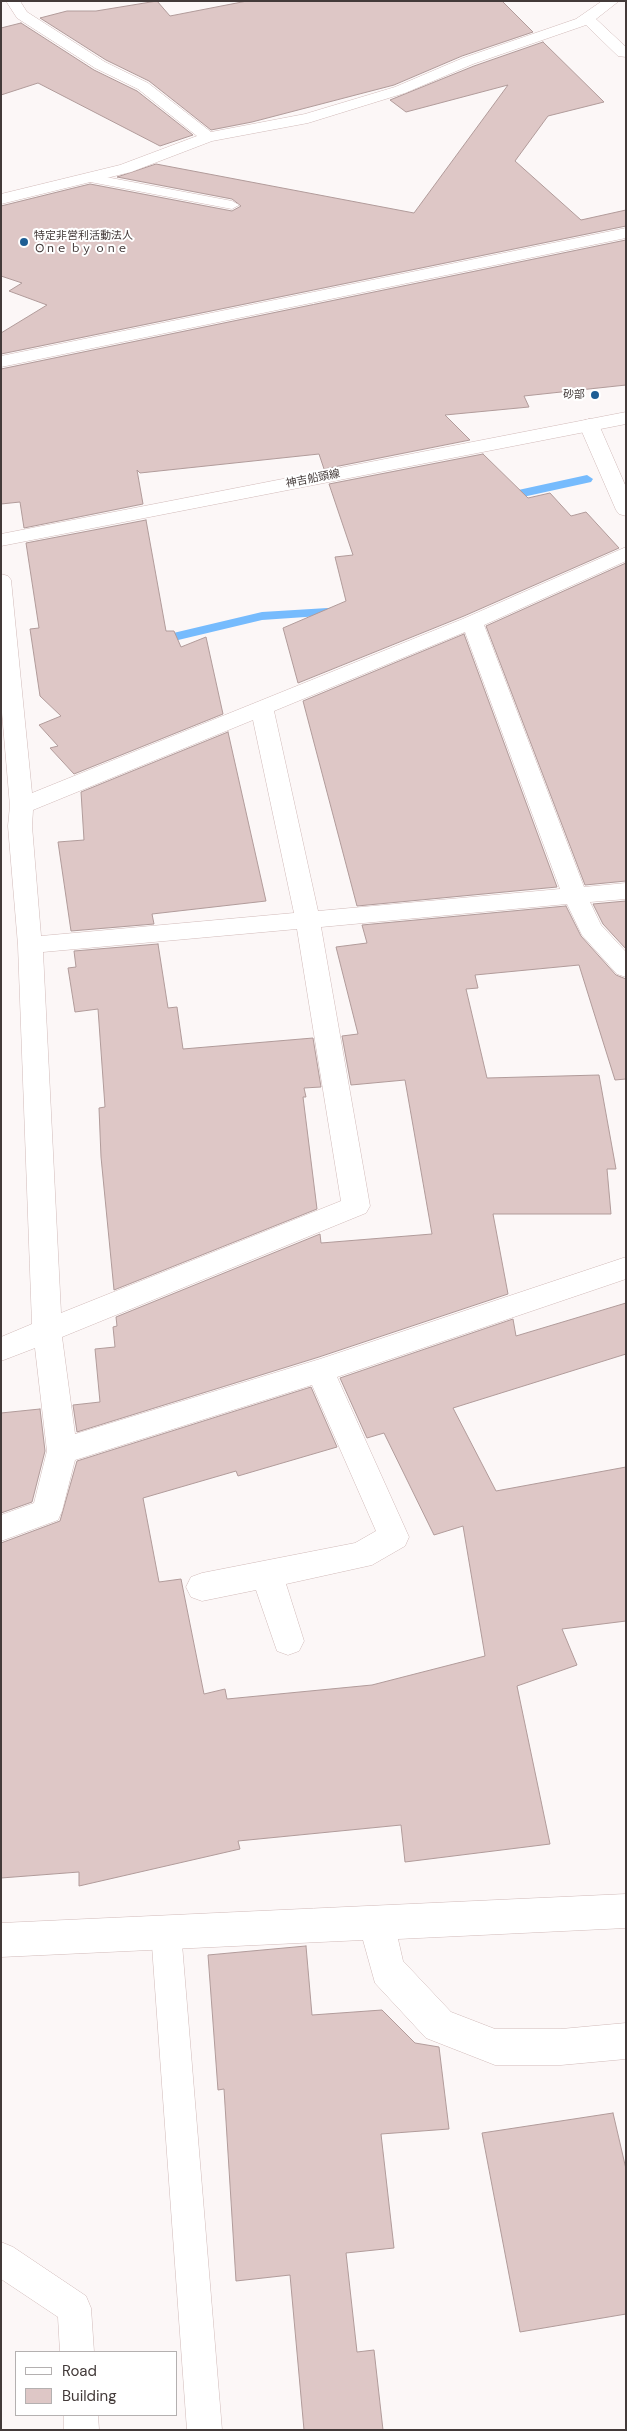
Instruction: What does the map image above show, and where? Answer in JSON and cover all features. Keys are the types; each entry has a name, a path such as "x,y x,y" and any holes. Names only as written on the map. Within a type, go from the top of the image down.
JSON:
{"street":[{"path":"13,1 22,15 100,65 143,86 208,137"},
{"path":"1,199 125,169 208,137 308,118 400,90 471,60 581,22 612,1"},
{"path":"587,18 623,54"},
{"path":"1,362 626,233"},
{"name":"神吉船頭線","path":"1,540 626,418"},
{"path":"589,425 626,510"},
{"path":"14,820 262,709 472,622 626,553"},
{"path":"1,580 14,820 30,945 48,1330 62,1451 47,1511 1,1528"},
{"path":"472,622 575,896 591,929 626,968"},
{"path":"1,1349 356,1206 308,920 262,709"},
{"path":"30,945 626,891"},
{"path":"62,1451 320,1371 626,1268"},
{"path":"202,1588 361,1555 394,1537 320,1371"},
{"path":"267,1574 288,1641"},
{"path":"1,1940 626,1911"},
{"path":"376,1922 388,1971 439,2025 495,2047 561,2047 626,2041"}],"lane":[{"path":"90,178 232,205"},
{"path":"166,1932 205,2430"},
{"path":"1,2259 74,2308 77,2351"},
{"path":"81,2416 82,2430"}],"building":[{"path":"157,1 170,16 247,1 502,1 533,32 462,56 394,85 252,122 211,130 149,81 106,60 40,18 67,11 96,11"},
{"path":"21,23 94,70 137,91 193,135 160,146 38,83 1,95 1,28"},
{"path":"543,42 604,102 548,116 515,161 581,220 626,210 626,226 1,354 1,333 47,305 9,291 22,283 1,276 1,206 90,184 232,211 241,206 232,199 117,177 156,164 414,213 508,85 406,112 390,100 474,66"},
{"path":"626,240 626,385 524,396 529,407 445,415 470,440 324,469 319,454 140,473 137,470 143,504 24,528 20,502 1,504 1,369"},
{"path":"483,454 528,498 550,493 571,516 586,512 619,548 464,616 298,683 283,628 346,601 335,557 353,555 329,484"},
{"path":"146,520 166,631 174,631 181,647 206,637 223,714 74,774 50,748 58,746 39,725 61,716 40,696 30,629 39,628 26,543"},
{"path":"626,563 626,881 585,885 486,626"},
{"path":"464,634 557,887 357,906 303,701"},
{"path":"228,732 266,901 152,914 154,924 71,931 58,842 84,840 81,792"},
{"path":"626,901 626,949 603,924 593,904"},
{"path":"566,906 581,936 616,975 626,979 626,1079 615,1080 579,965 475,975 478,988 466,989 487,1078 599,1075 616,1169 607,1169 611,1214 493,1214 508,1294 319,1357 77,1432 73,1405 100,1402 95,1349 115,1347 113,1327 117,1326 116,1317 320,1234 321,1243 432,1234 405,1080 351,1085 342,1036 358,1034 336,947 367,943 362,925"},
{"path":"158,944 168,1008 177,1007 183,1049 313,1038 321,1087 304,1088 306,1097 303,1097 317,1209 114,1290 101,1157 99,1108 105,1107 98,1009 75,1012 68,968 76,967 74,951"},
{"path":"626,1303 626,1354 453,1408 496,1491 626,1467 626,1621 562,1629 577,1665 517,1686 550,1844 405,1862 401,1825 238,1841 240,1849 79,1886 79,1872 1,1878 1,1543 60,1521 77,1461 311,1387 337,1447 238,1476 236,1471 143,1498 159,1582 181,1579 204,1694 225,1689 227,1699 372,1685 485,1656 463,1526 434,1535 384,1433 367,1438 340,1378 513,1319 516,1336"},
{"path":"40,1409 45,1451 32,1502 1,1513 1,1413"},
{"path":"306,1946 312,2015 382,2010 415,2043 439,2047 449,2129 381,2134 394,2248 346,2253 357,2352 374,2350 383,2430 304,2430 290,2275 236,2281 224,2089 218,2090 208,1955"},
{"path":"613,2113 626,2169 626,2314 520,2332 482,2133"}],"waterway":[{"path":"500,498 587,479"},
{"path":"153,642 230,622 262,616 344,611"}],"place":[{"name":"特定非営利活動法人 Ｏｎｅ ｂｙ ｏｎｅ","path":"24,242"},
{"name":"砂部","path":"595,395"}]}
